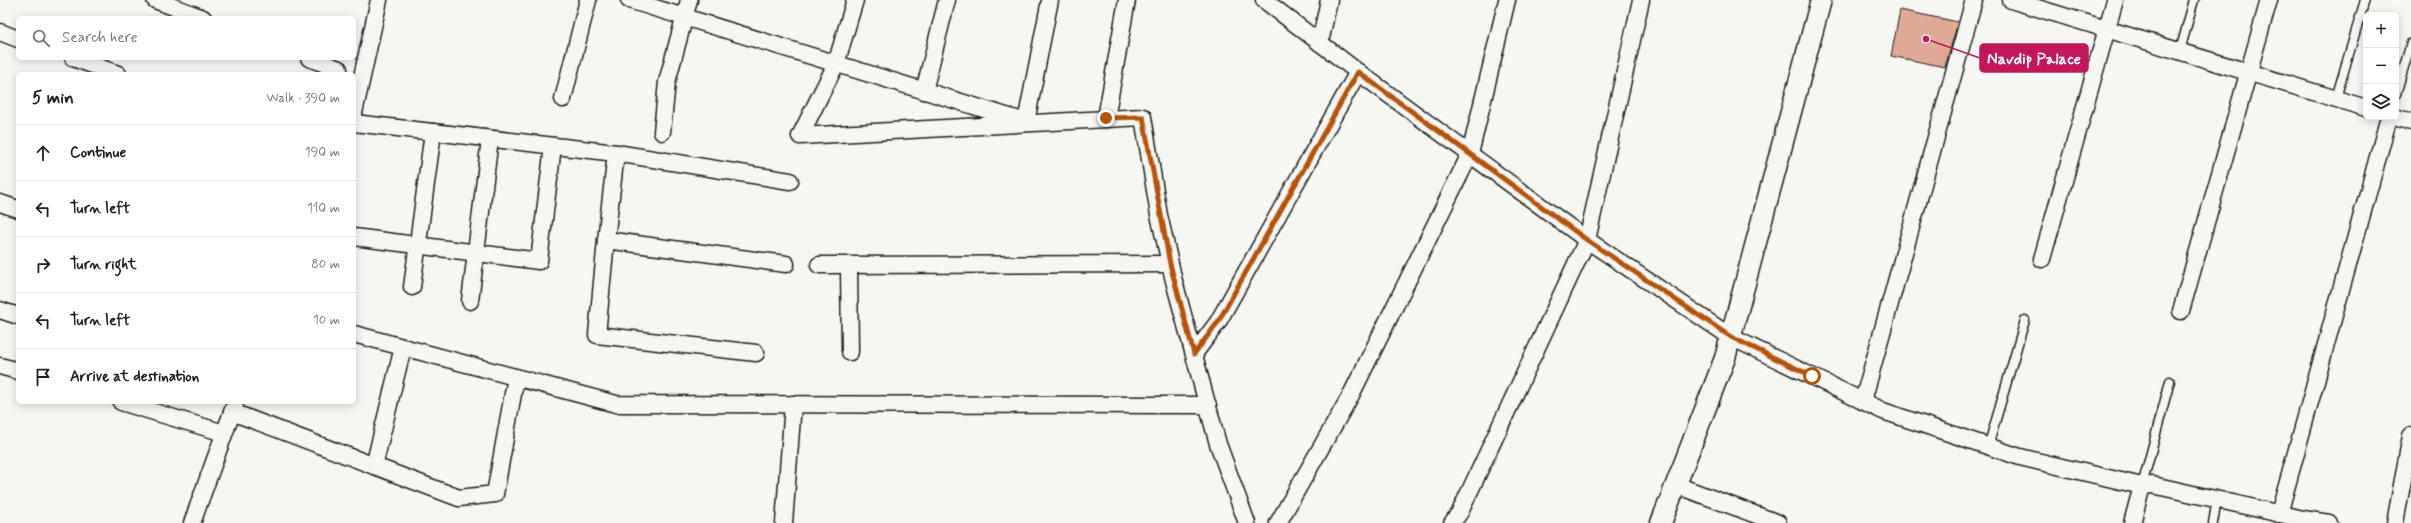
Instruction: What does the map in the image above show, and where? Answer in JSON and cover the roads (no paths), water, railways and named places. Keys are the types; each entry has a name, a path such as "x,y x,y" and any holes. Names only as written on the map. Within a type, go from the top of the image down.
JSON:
{"street":[{"path":"155,0 198,16"},
{"path":"356,103 377,0"},
{"path":"563,99 588,0"},
{"path":"629,0 1026,122"},
{"path":"662,132 667,82 689,0"},
{"path":"855,0 836,64 800,136 1026,122 1143,117 1170,264 1218,444 1242,522"},
{"path":"924,91 947,0"},
{"path":"1026,122 1050,0"},
{"path":"1106,118 1127,0"},
{"path":"1264,0 1358,72 1587,240 1731,337 1883,411 2020,457 2142,486 2153,485 2279,514 2329,523"},
{"path":"1320,43 1329,0"},
{"path":"1278,523 1352,395 1470,154 1507,0"},
{"path":"1452,523 1460,512 1587,240 1641,0"},
{"path":"1661,523 1725,358 1821,0"},
{"path":"1863,401 1974,0"},
{"path":"2011,0 2363,107"},
{"path":"2042,259 2115,0"},
{"path":"2181,311 2269,0"},
{"path":"0,32 16,37"},
{"path":"79,60 112,72"},
{"path":"314,60 339,69"},
{"path":"1194,354 1218,322 1358,72"},
{"path":"2399,118 2411,122"},
{"path":"2279,514 2388,120"},
{"path":"356,123 616,153 790,181"},
{"path":"412,287 433,132"},
{"path":"470,301 490,139"},
{"path":"356,237 539,261 553,146"},
{"path":"616,153 597,335 756,353"},
{"path":"0,203 16,208"},
{"path":"606,240 786,264"},
{"path":"819,265 1170,264"},
{"path":"849,265 850,352"},
{"path":"0,310 16,315"},
{"path":"356,335 616,404 1208,405"},
{"path":"374,466 402,347"},
{"path":"0,366 16,371"},
{"path":"192,523 234,407 374,466 459,498 495,494 516,377"},
{"path":"128,404 224,433"},
{"path":"784,523 793,404"},
{"path":"2395,523 2411,436"},
{"path":"1676,485 1778,523"},
{"path":"2132,523 2142,486"}],"lane":[{"path":"2180,51 2194,0"},
{"path":"2336,98 2365,0"},
{"path":"2399,84 2411,43"},
{"path":"1988,446 2025,320"},
{"path":"2142,486 2170,381"},
{"path":"2213,523 2217,500"}],"place":[{"name":"Navdip Palace","path":"1926,39"}]}
